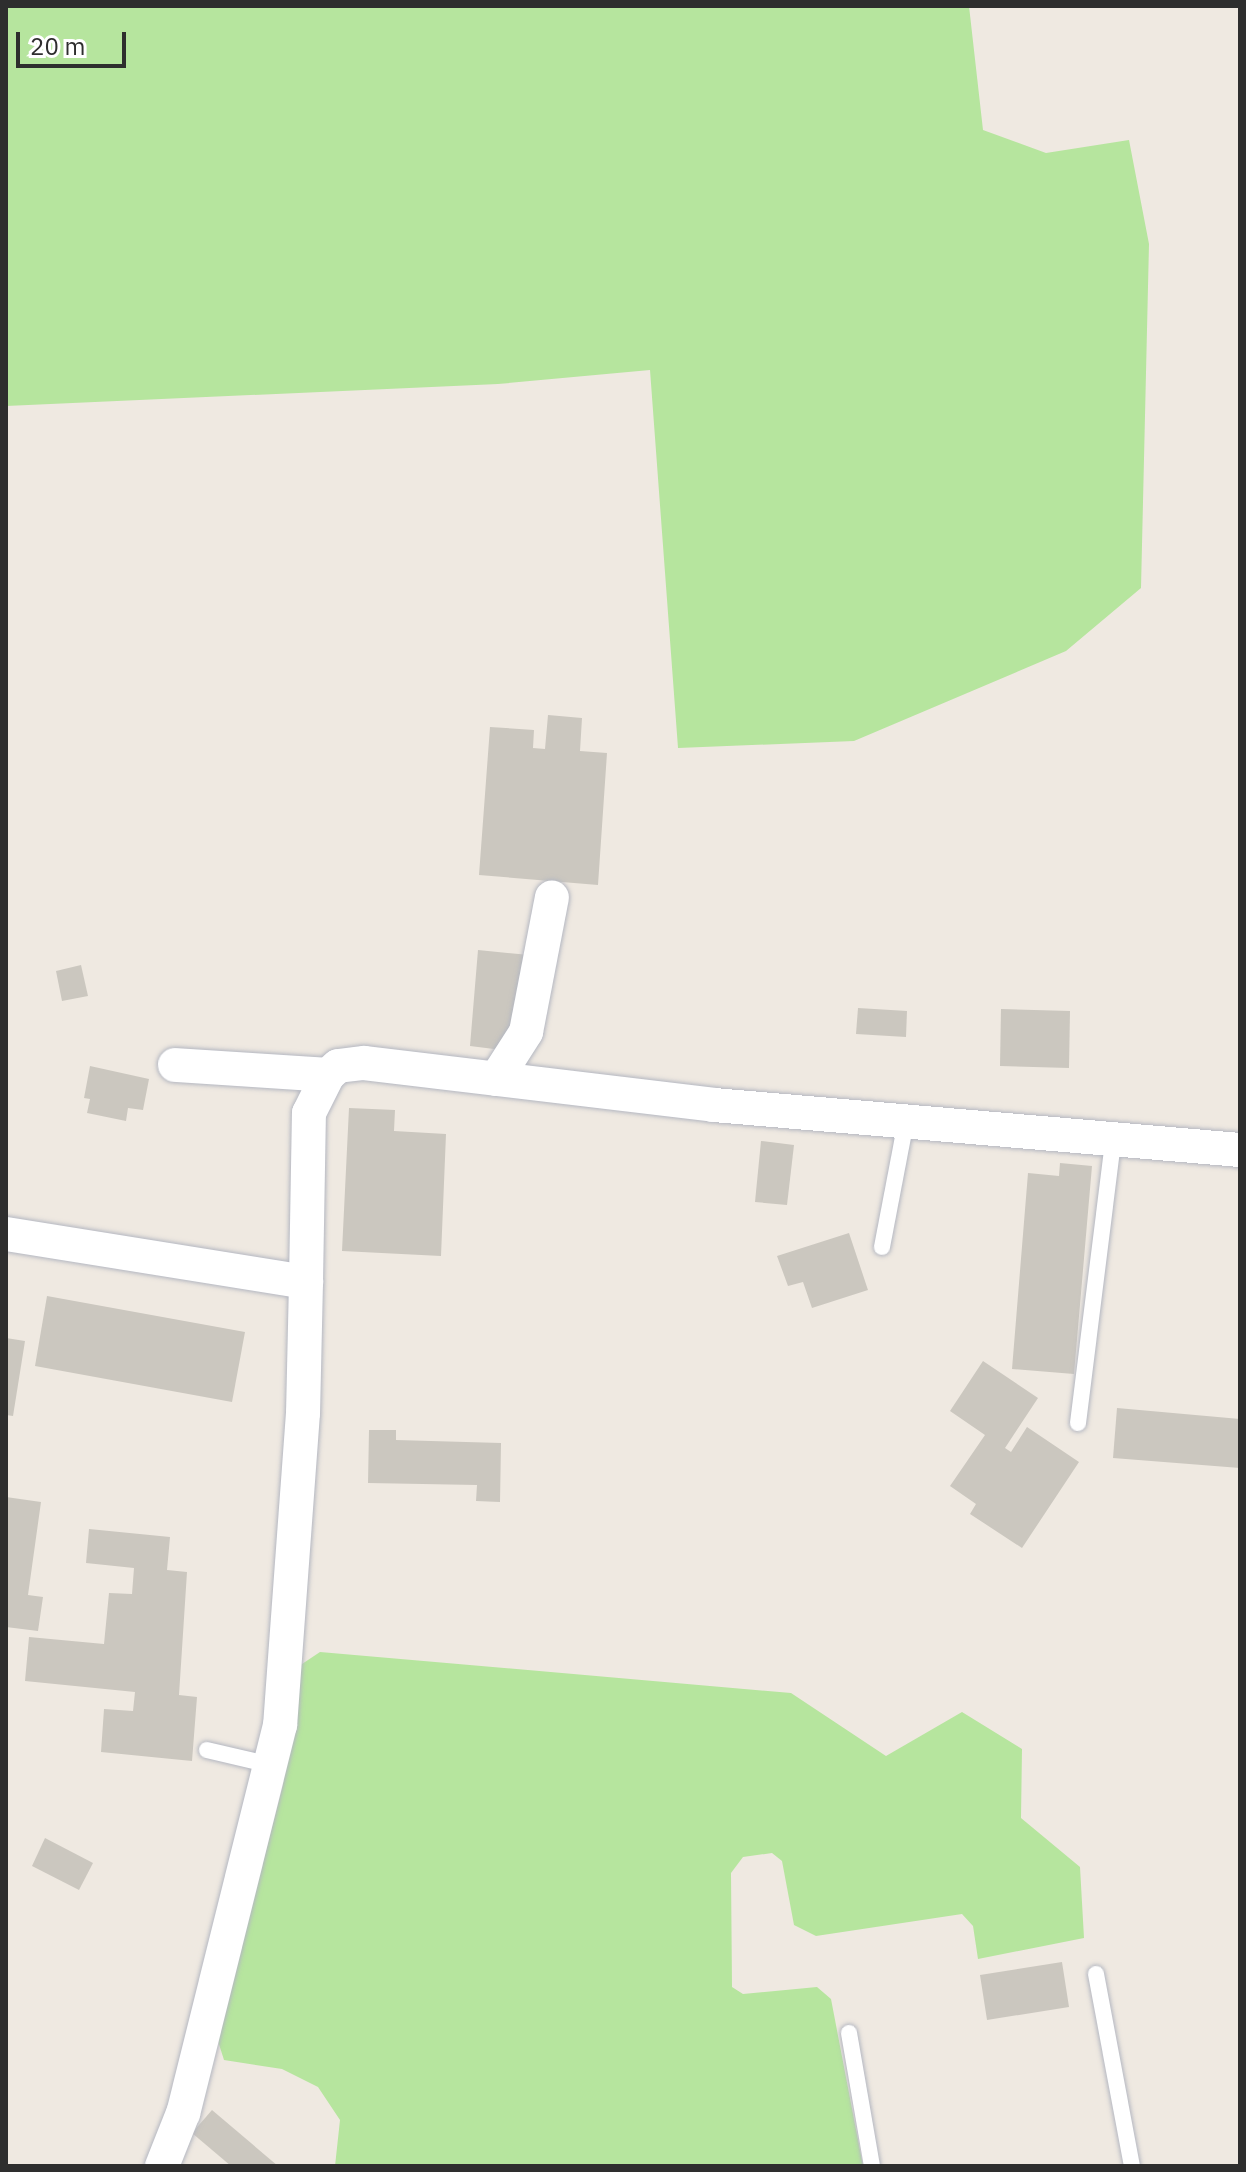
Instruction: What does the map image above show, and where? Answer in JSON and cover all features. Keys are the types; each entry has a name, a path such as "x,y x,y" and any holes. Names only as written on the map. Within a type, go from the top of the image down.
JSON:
{"street":[{"path":"496,1079 526,1032 552,897"},
{"path":"162,2166 183,2113 280,1725 300,1460 306,1282 305,1148 309,1113 328,1075 338,1066 364,1063 906,1121 1240,1150"},
{"path":"175,1065 328,1075"},
{"path":"6,1234 306,1282"}],"lane":[{"path":"882,1247 906,1121"},
{"path":"1078,1423 1113,1140"},
{"path":"207,1750 271,1765"},
{"path":"1096,1974 1132,2166"},
{"path":"849,2033 872,2166"}],"green space":[{"path":"6,6 969,6 983,130 1046,153 1129,140 1149,244 1141,588 1066,651 854,741 678,748 650,370 498,384 6,406"},
{"path":"320,1652 791,1693 886,1756 962,1712 1022,1749 1021,1818 1080,1867 1084,1938 978,1959 973,1926 962,1914 816,1936 794,1925 782,1861 772,1853 743,1857 731,1873 732,1987 743,1994 817,1987 831,1999 863,2166 335,2166 340,2120 318,2087 282,2069 224,2060 217,2038 283,1785 296,1668"}],"building":[{"path":"548,715 582,718 580,751 607,753 598,885 479,875 490,727 534,730 533,748 545,749"},
{"path":"478,950 529,955 511,1051 470,1046"},
{"path":"81,965 88,996 62,1001 56,971"},
{"path":"858,1008 907,1011 906,1037 856,1034"},
{"path":"1001,1009 1070,1011 1069,1068 1000,1066"},
{"path":"90,1066 149,1079 143,1110 128,1108 126,1121 87,1113 90,1099 84,1098"},
{"path":"349,1108 395,1110 394,1131 446,1134 441,1256 342,1251"},
{"path":"761,1141 794,1145 787,1205 755,1202"},
{"path":"1060,1163 1092,1166 1074,1374 1012,1369 1028,1173 1059,1176"},
{"path":"849,1233 868,1290 812,1308 803,1282 788,1286 777,1256"},
{"path":"47,1296 245,1332 232,1402 35,1366"},
{"path":"6,1338 25,1341 13,1416 6,1415"},
{"path":"983,1361 1038,1398 1005,1448 1011,1452 1027,1427 1079,1462 1022,1548 970,1514 976,1504 950,1486 985,1435 950,1411"},
{"path":"1117,1408 1240,1419 1240,1468 1113,1458"},
{"path":"369,1430 396,1430 396,1440 501,1443 500,1502 476,1501 477,1485 368,1483"},
{"path":"6,1497 41,1502 28,1595 43,1597 38,1631 6,1627"},
{"path":"89,1529 170,1537 167,1570 187,1572 179,1695 197,1697 192,1761 101,1752 104,1709 133,1711 135,1692 25,1681 29,1637 104,1644 109,1593 132,1594 134,1568 86,1563"},
{"path":"45,1838 93,1863 79,1890 32,1866"},
{"path":"1062,1962 1069,2007 987,2020 980,1975"},
{"path":"212,2110 278,2166 231,2166 192,2133"}]}
